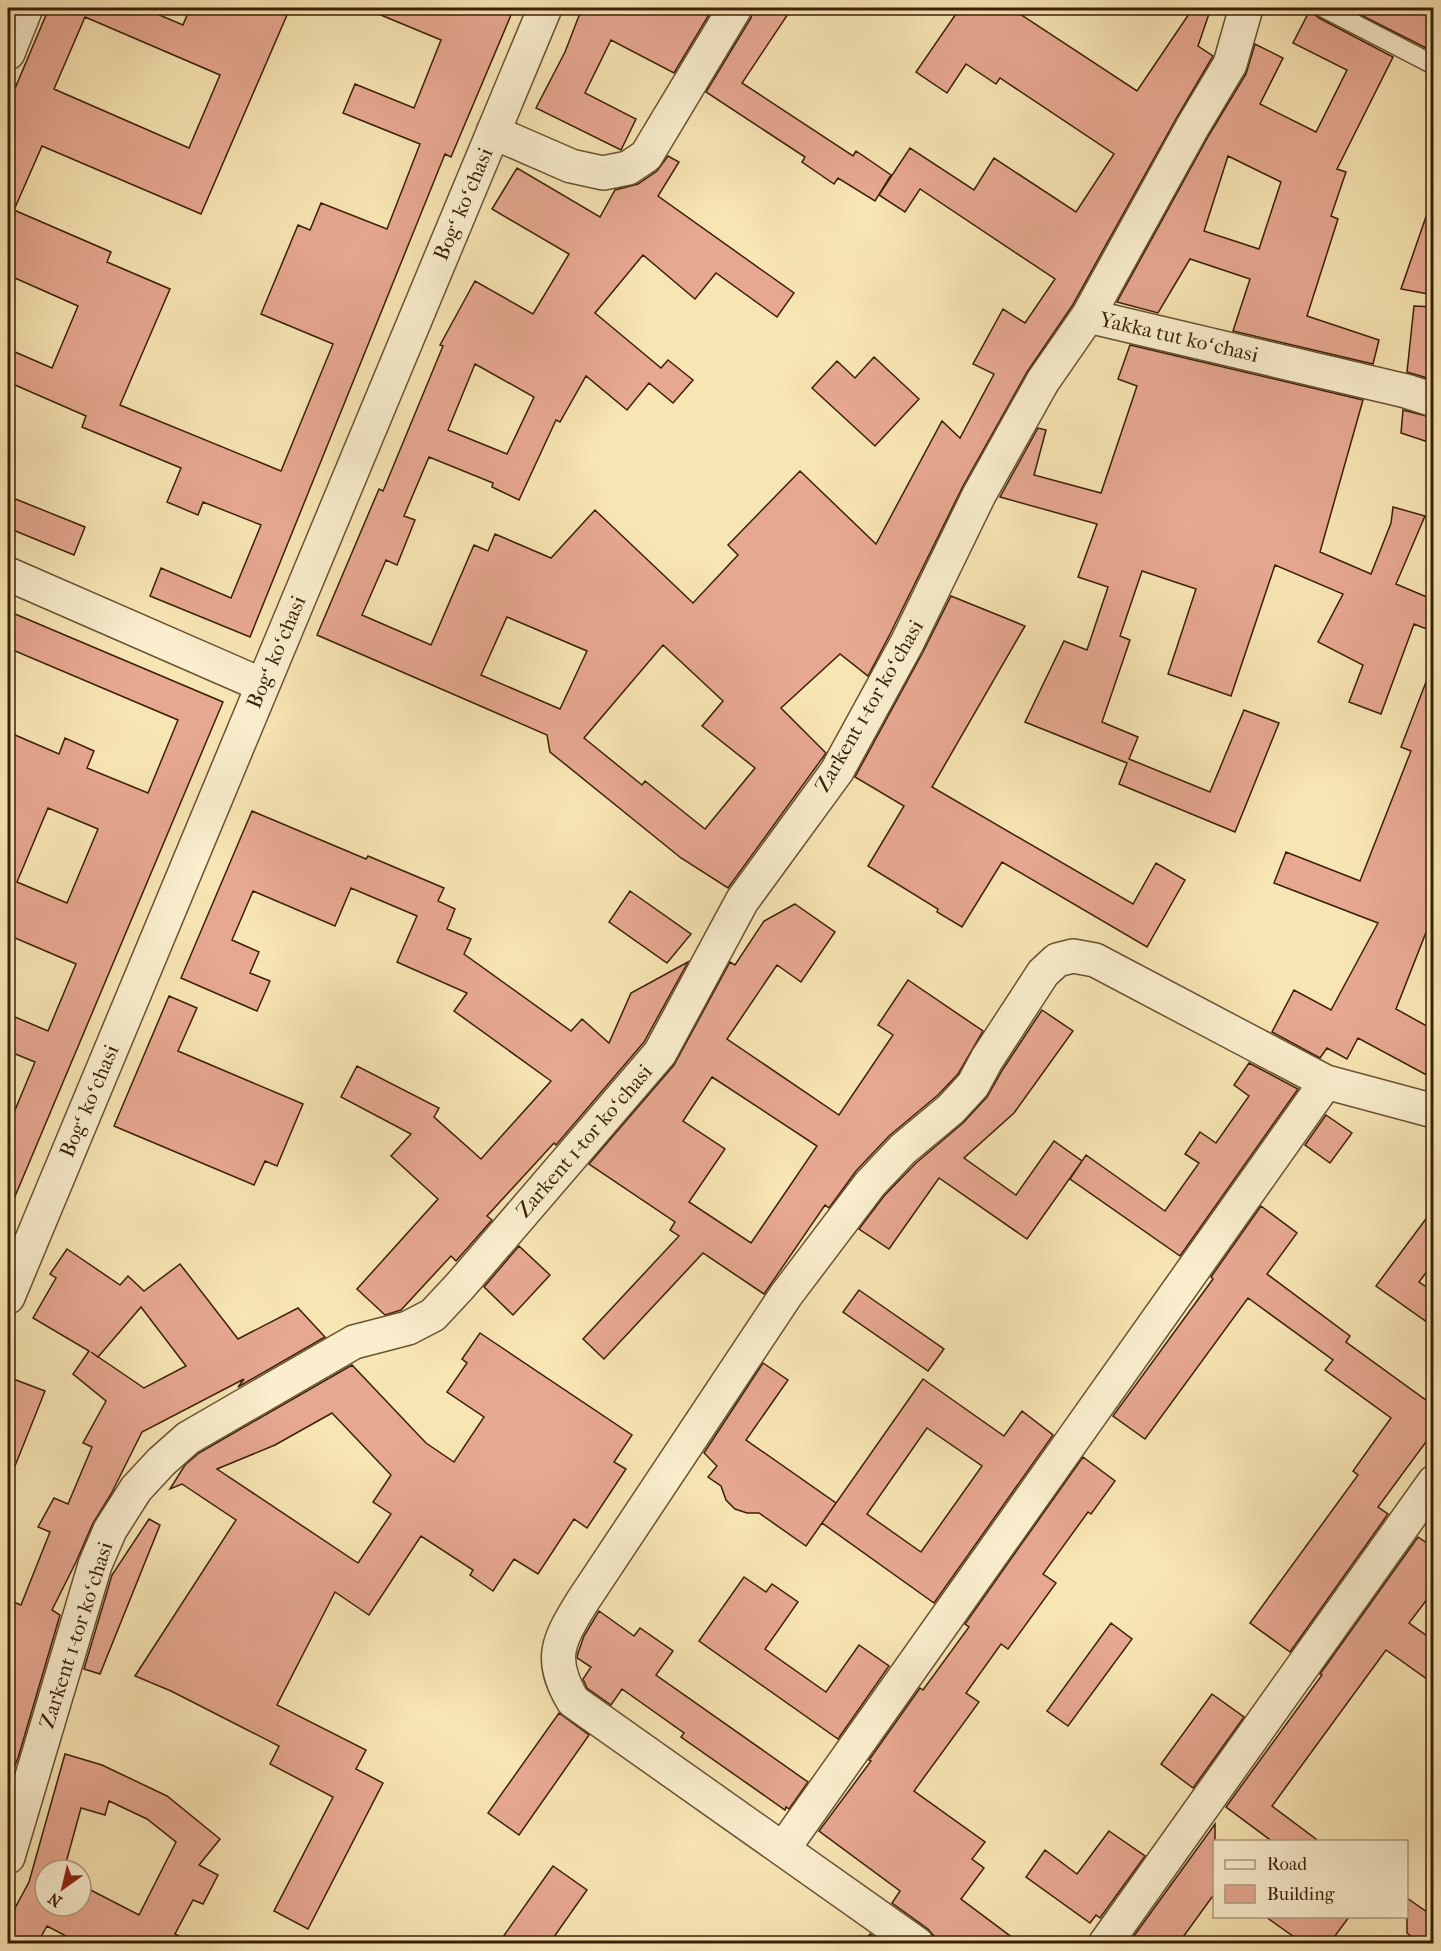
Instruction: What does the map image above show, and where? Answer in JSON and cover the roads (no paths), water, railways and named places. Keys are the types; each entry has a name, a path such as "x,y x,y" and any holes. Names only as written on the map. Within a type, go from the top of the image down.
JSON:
{"street":[{"path":"8,53 26,8"},
{"name":"Bogʻ koʻchasi","path":"8,1297 545,8"},
{"path":"493,132 571,166 603,174 628,168 646,156 735,8"},
{"name":"Yakka tut koʻchasi","path":"1246,8 1230,64 1088,316 1406,391 1434,400"},
{"name":"Zarkent 1-tor koʻchasi","path":"8,1857 95,1566 110,1530 136,1489 160,1462 188,1438 354,1342 408,1328 433,1315 660,1053 742,901 837,771 907,643 979,495 1043,381 1088,316"},
{"path":"8,574 262,684"},
{"path":"917,1944 573,1701 563,1684 558,1663 563,1632 786,1295 870,1184 903,1149 951,1109 974,1085 987,1059 1043,973 1057,960 1073,956 1095,960 1326,1082 1434,1111"},
{"path":"783,1849 1326,1082"},
{"path":"1105,1944 1434,1482"}],"lane":[{"path":"1324,8 1430,63"}]}
